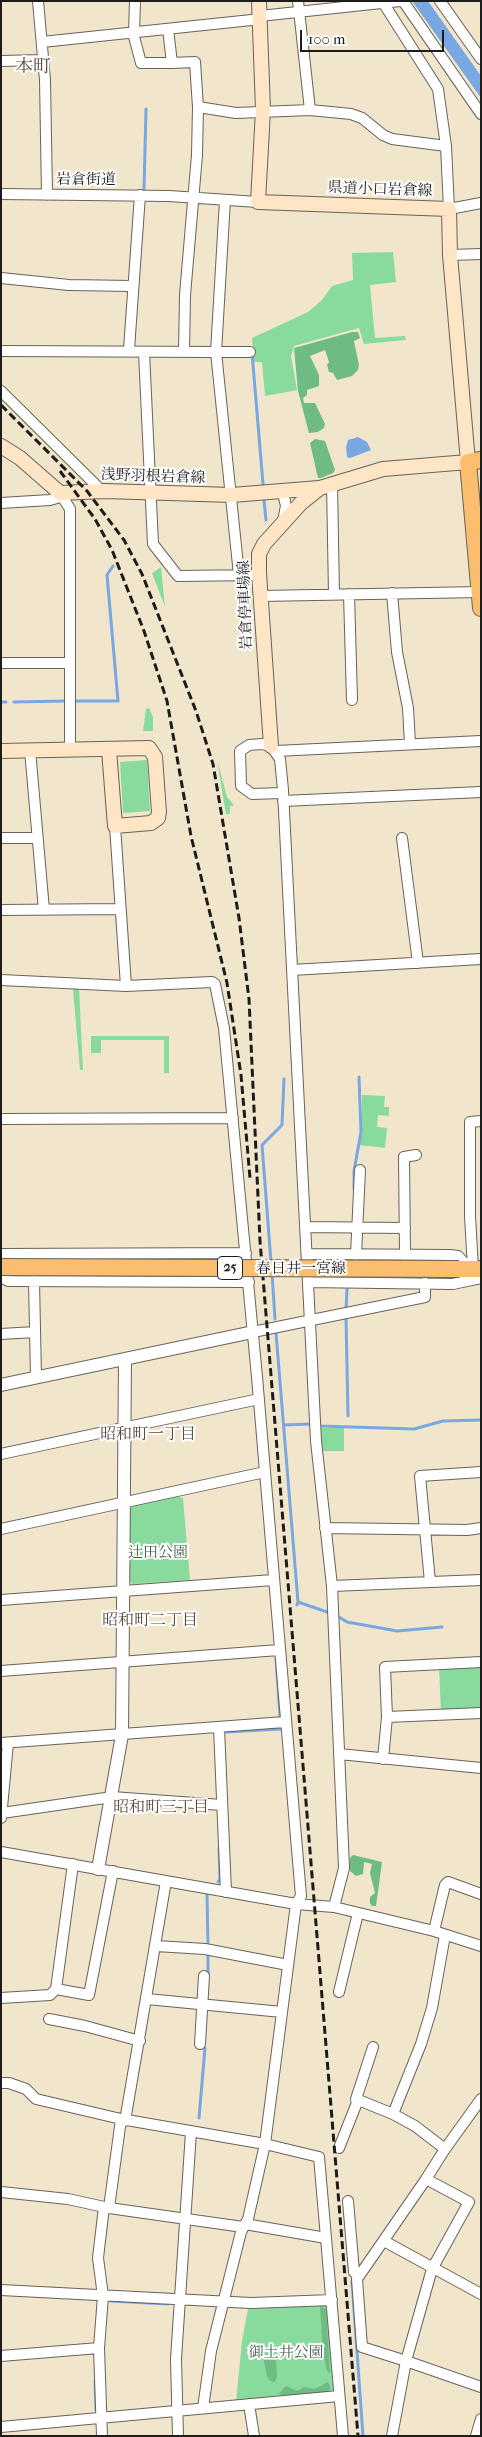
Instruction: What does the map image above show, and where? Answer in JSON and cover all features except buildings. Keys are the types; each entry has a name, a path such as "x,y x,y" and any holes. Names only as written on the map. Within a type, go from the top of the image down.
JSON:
{"main road":[{"path":"258,202 263,110 260,1"},
{"name":"県道小口岩倉線","path":"258,202 448,208 450,255 475,461"},
{"path":"1,446 20,458 60,493"},
{"path":"475,461 481,608"},
{"name":"岩倉停車場線","path":"274,748 260,596 259,554 264,544 283,520 301,503 326,486 383,469 475,461"},
{"name":"浅野羽根岩倉線","path":"60,493 102,491 232,495 283,493 326,486"},
{"path":"1,751 149,748 155,757 158,818 151,823 114,826 109,750"},
{"name":"春日井一宮線","path":"1,1267 473,1271"}],"street":[{"name":"岩倉街道","path":"38,1 43,60 47,195 140,195 258,202"},
{"path":"135,1 134,33 141,63 195,62 198,108 194,197 185,295 184,352"},
{"path":"298,1 310,110"},
{"path":"42,42 401,1 481,114"},
{"path":"440,1 481,58"},
{"path":"384,4 438,89 446,146 448,208 481,203"},
{"path":"168,29 172,63"},
{"path":"1,61 43,60"},
{"path":"198,108 236,113 263,110 310,110 351,114 362,118 383,135 392,139 446,146"},
{"path":"1,194 47,195"},
{"path":"129,349 140,195"},
{"path":"225,200 216,352 239,575"},
{"path":"450,255 481,254"},
{"path":"1,278 69,285 132,286"},
{"path":"1,350 129,349 144,352 250,352"},
{"path":"144,352 153,544 178,576 259,575"},
{"path":"1,391 102,491"},
{"path":"326,486 334,594"},
{"path":"1,503 50,500 57,498 60,493 70,509 70,750"},
{"path":"283,493 286,506 283,520"},
{"path":"260,596 480,592"},
{"path":"392,593 397,652 408,708 410,744"},
{"path":"349,594 352,700"},
{"path":"1,663 69,662"},
{"path":"481,741 274,748 249,745 242,748 239,756 240,782 246,791 252,794 277,794 283,796 481,792"},
{"path":"274,748 280,760 283,796 316,1441 332,1586 344,1868 334,1907"},
{"path":"30,750 44,910"},
{"path":"114,826 126,986"},
{"path":"1,838 37,838"},
{"path":"402,838 418,963"},
{"path":"1,910 120,910"},
{"path":"292,970 481,959"},
{"path":"1,980 126,986 212,982 215,984 224,1028 259,1399 301,1896 296,1904 265,2144 211,2351 203,2408"},
{"path":"1,1119 233,1118"},
{"path":"473,1271 470,1216 470,1122 481,1122"},
{"path":"405,1255 404,1157 416,1156"},
{"path":"356,1255 360,1170"},
{"path":"306,1227 405,1228"},
{"path":"1,1254 246,1254"},
{"path":"307,1254 458,1256 473,1271"},
{"path":"308,1282 460,1283 473,1271"},
{"path":"1,1277 8,1281 248,1282"},
{"path":"34,1281 36,1377"},
{"path":"1,1385 425,1297 425,1283"},
{"path":"1,1334 35,1332"},
{"path":"98,1869 122,1734 125,1359"},
{"path":"1,1454 259,1399"},
{"path":"1,1529 124,1504 265,1472"},
{"path":"430,1582 420,1476 481,1472"},
{"path":"325,1528 425,1530 481,1528"},
{"path":"1,1600 274,1580"},
{"path":"332,1586 481,1580"},
{"path":"1,1671 279,1650"},
{"path":"383,1759 387,1717 384,1667 481,1662"},
{"path":"387,1717 481,1713"},
{"path":"1,1818 5,1743 285,1722"},
{"path":"219,1728 226,1892"},
{"path":"339,1754 481,1768"},
{"path":"2,1813 112,1797 222,1805"},
{"path":"1,1852 296,1904 334,1907 434,1931 481,1946"},
{"path":"1,1998 50,1995 56,1988 73,1864"},
{"path":"56,1988 89,1995 113,1871"},
{"path":"102,2436 99,2348 103,2296 98,2258 123,2120 140,2041 166,1881"},
{"path":"434,1931 445,1885 448,1882 481,1894"},
{"path":"339,1992 358,1913"},
{"path":"394,2114 421,2044 434,2001 445,1935"},
{"path":"156,1946 205,1950 288,1965"},
{"path":"200,2044 204,1976"},
{"path":"147,1999 282,2012"},
{"path":"49,2019 85,2026 140,2041"},
{"path":"339,2148 358,2100 356,2098 373,2047"},
{"path":"1,2083 9,2083 26,2089 36,2099 123,2120 265,2144 319,2157 342,2436"},
{"path":"481,2099 357,2279 362,2347 481,2387"},
{"path":"358,2100 394,2114 415,2126 445,2149"},
{"path":"178,2436 176,2359 191,2132"},
{"path":"392,2436 406,2362 432,2268 469,2202 426,2179"},
{"path":"1,2192 68,2199 106,2208 326,2238"},
{"path":"348,2201 354,2272 359,2276"},
{"path":"384,2241 481,2294"},
{"path":"1,2290 251,2303 332,2300"},
{"path":"1,2356 99,2348"},
{"path":"1,2427 339,2396"},
{"path":"249,2404 254,2436"},
{"path":"476,2436 481,2419"}],"green space":[{"path":"393,252 396,282 370,285 375,338 405,336 406,340 364,344 359,328 294,346 291,356 297,390 265,396 262,362 254,362 252,338 308,312 322,300 332,286 353,280 352,253"},
{"path":"358,332 360,338 354,341 359,365 358,370 352,376 337,380 333,373 329,372 327,365 329,362 325,350 310,356 319,375 319,386 307,390 307,395 303,398 304,403 315,403 325,424 324,428 318,432 309,433 298,391 294,348"},
{"path":"315,439 325,441 335,470 333,473 321,478 318,478 310,443"},
{"path":"161,567 165,607 152,573"},
{"path":"149,708 153,717 153,731 143,731 146,709"},
{"path":"147,760 150,811 123,813 120,762"},
{"path":"217,760 227,797 233,804 233,806 230,806 230,814 226,814"},
{"path":"73,989 79,989 83,1070 80,1070"},
{"path":"91,1036 169,1036 169,1073 164,1073 164,1040 101,1040 101,1053 91,1053"},
{"path":"362,1095 385,1096 384,1107 389,1107 389,1116 378,1115 377,1127 387,1128 385,1148 359,1145 362,1132"},
{"path":"320,1428 344,1428 344,1451 321,1451"},
{"name":"辻田公園","path":"177,1496 183,1498 190,1580 133,1584 128,1580 130,1509 134,1504"},
{"path":"481,1665 481,1711 441,1713 439,1667"},
{"path":"353,1855 382,1862 376,1906 372,1906 370,1903 370,1897 375,1893 370,1873 372,1864 364,1862 363,1874 356,1876 350,1871 350,1858"},
{"name":"御土井公園","path":"325,2305 328,2307 334,2389 331,2393 236,2402 242,2341 248,2309"},
{"path":"320,2306 326,2309 330,2373 327,2371 323,2353"},
{"path":"266,2354 270,2354 276,2361 277,2378 274,2382 270,2381 267,2376 264,2361"},
{"path":"328,2382 331,2388 327,2392 282,2396 279,2393 286,2386 298,2391 304,2387 315,2389"}],"water":[{"path":"412,1 428,1 481,76 481,98"},
{"path":"358,437 367,442 371,450 350,458 347,457 346,447 348,440"}],"waterway":[{"path":"144,190 146,109"},
{"path":"252,353 263,484"},
{"path":"264,500 266,520"},
{"path":"73,701 118,701 107,575 113,566"},
{"path":"14,702 64,701"},
{"path":"1,702 6,702"},
{"path":"354,1189 354,1171 361,1132 359,1077"},
{"path":"271,1262 262,1145 282,1125 284,1079"},
{"path":"272,1273 275,1319"},
{"path":"346,1310 347,1289"},
{"path":"346,1318 348,1416"},
{"path":"276,1333 298,1602"},
{"path":"320,1426 414,1429 443,1421 481,1420"},
{"path":"284,1425 310,1424"},
{"path":"297,1605 298,1602 327,1612"},
{"path":"339,1617 347,1622 397,1631 442,1627"},
{"path":"276,1658 280,1716"},
{"path":"226,1732 281,1729"},
{"path":"218,1882 220,1879 219,1848"},
{"path":"207,1895 208,1946"},
{"path":"208,1955 208,1975"},
{"path":"199,2118 205,2048"},
{"path":"352,2281 363,2436"},
{"path":"111,2301 168,2304"},
{"path":"95,2381 96,2410"}],"railway":[{"path":"1,405 87,491 124,540 142,574 196,711 213,764 239,918 249,999 260,1241 358,2436"},
{"path":"60,471 95,519 112,550 144,631 167,701 191,836 227,983 241,1075 250,1178"}],"district":[{"name":"本町","path":"33,68"},
{"name":"昭和町一丁目","path":"148,1435"},
{"name":"昭和町二丁目","path":"150,1621"},
{"name":"昭和町三丁目","path":"161,1808"}]}
